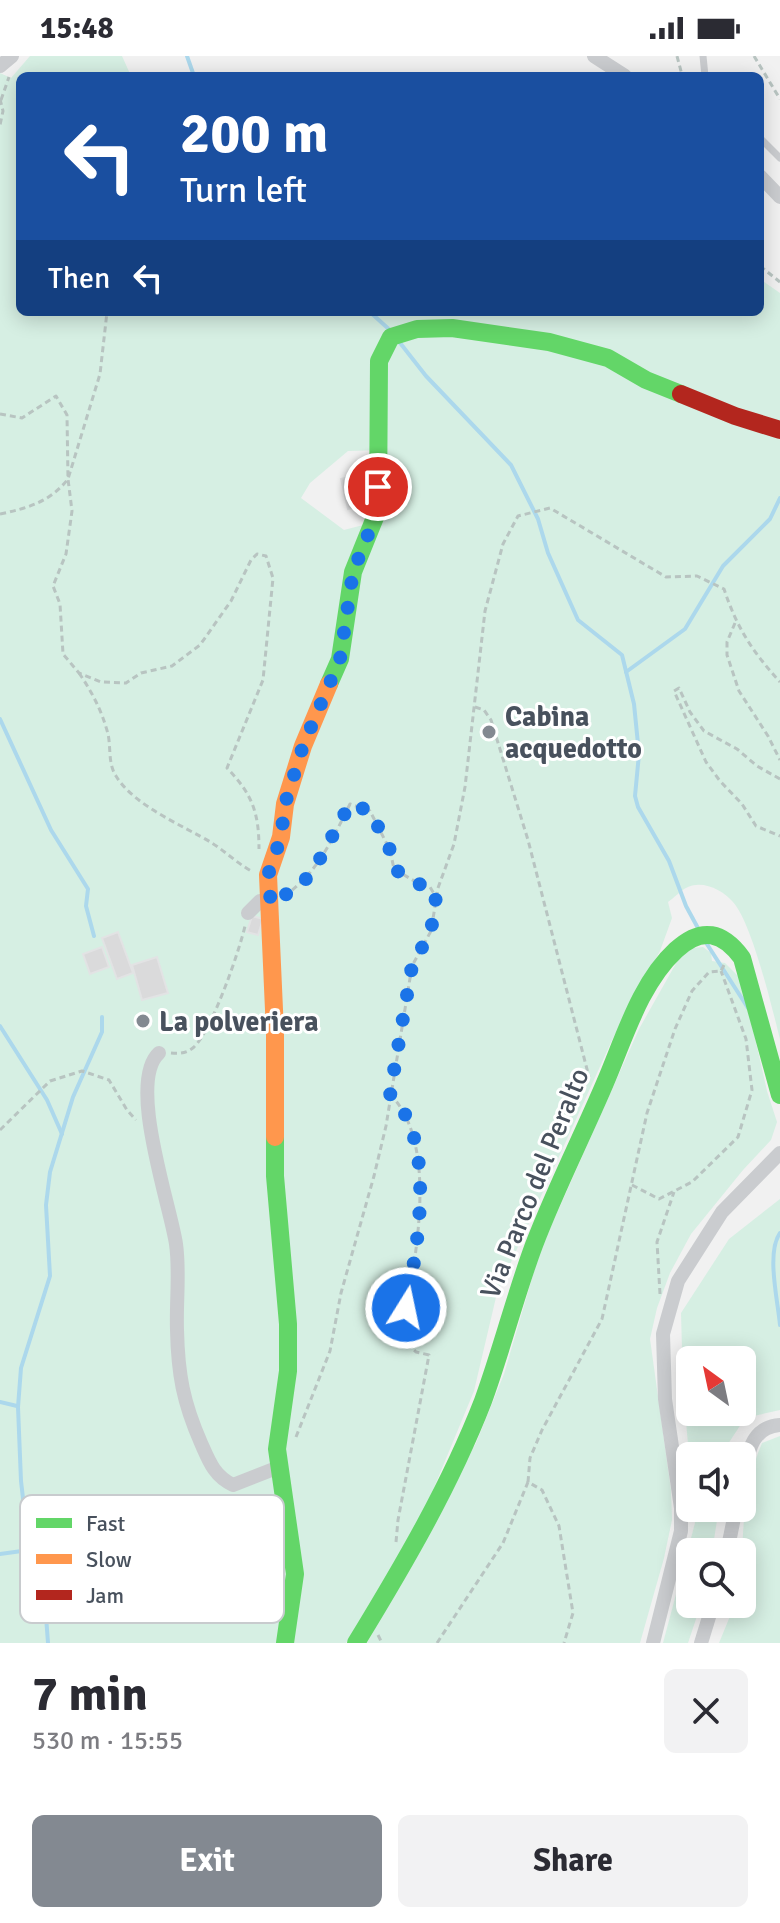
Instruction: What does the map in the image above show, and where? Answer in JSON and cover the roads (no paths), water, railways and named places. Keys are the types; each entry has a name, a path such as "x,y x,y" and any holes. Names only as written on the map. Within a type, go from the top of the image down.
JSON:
{"street":[{"path":"0,66 12,56"},
{"path":"594,56 619,72"},
{"path":"764,180 780,197"},
{"path":"283,1495 277,1449 288,1371 288,1324 275,1176 275,1032 268,875 281,837 285,804 303,746 340,659 353,572 378,510 379,361 391,337 417,329 452,328 549,342 608,358 646,380 735,416 780,430"},
{"path":"248,913 260,901 271,904"},
{"name":"Via Parco del Peralto","path":"356,1643 429,1520 481,1404 528,1261 632,1019 666,960 688,940 707,934 720,935 731,942 742,958 780,1095"},
{"path":"159,1053 153,1064 147,1098 151,1135 185,1300 176,1328 180,1387 186,1410 211,1467 220,1479 233,1485 279,1467"},
{"path":"653,1643 681,1531 681,1508 665,1399 663,1334 678,1281 722,1212 780,1153"},
{"path":"752,1442 761,1430 780,1425"},
{"path":"284,1500 295,1574 285,1643"},
{"path":"701,1643 709,1618"}],"lane":[{"path":"764,142 780,158"}],"waterway":[{"path":"187,56 193,72"},
{"path":"374,316 392,332"},
{"path":"397,339 426,376 511,465 538,519 548,553 578,620 622,655 634,704 639,754 635,796 638,807 669,861 699,930"},
{"path":"626,672 685,629 723,566 770,519 780,498"},
{"path":"0,719 51,830 88,889 86,906 94,936"},
{"path":"705,941 748,1008"},
{"path":"23,1495 18,1407 21,1368 50,1276 46,1205 50,1172 73,1097 102,1032 102,1017"},
{"path":"0,1026 47,1100 62,1134"},
{"path":"780,1233 773,1265 780,1325"},
{"path":"0,1402 17,1406"},
{"path":"0,1554 20,1551"},
{"path":"47,1623 48,1643"}],"place":[{"name":"Cabina acquedotto","path":"489,732"},
{"name":"La polveriera","path":"143,1021"}]}
